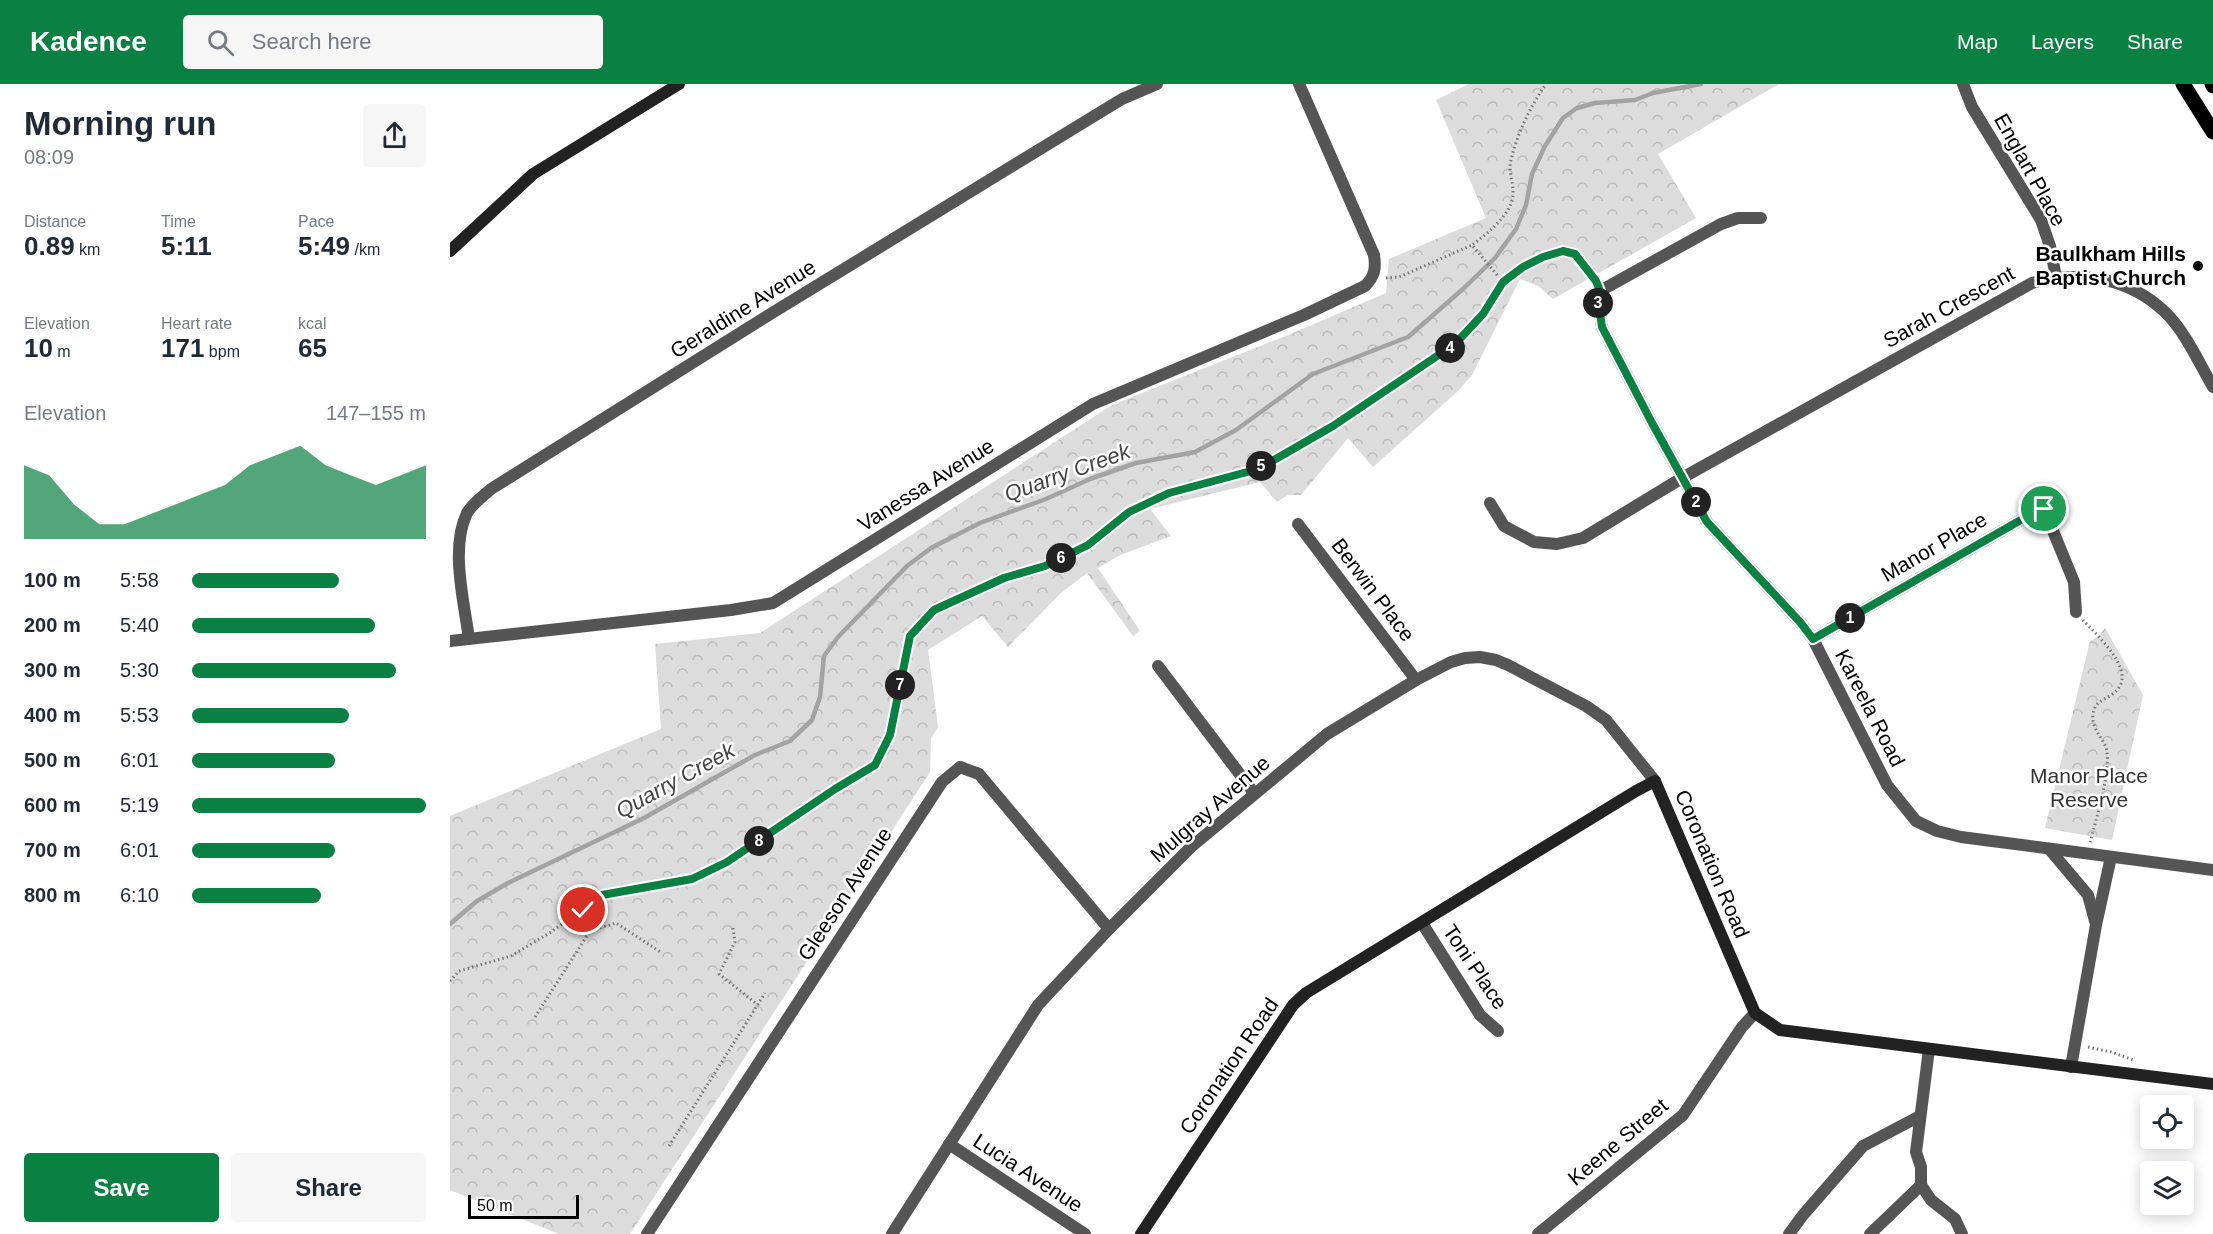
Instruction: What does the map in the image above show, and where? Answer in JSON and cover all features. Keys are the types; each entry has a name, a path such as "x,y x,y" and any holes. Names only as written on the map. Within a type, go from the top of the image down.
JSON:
{"main road":[{"path":"2183,84 2213,132"}],"street":[{"path":"450,251 533,174 679,84"},
{"name":"Geraldine Avenue","path":"468,639 457,547 468,510 490,489 762,319 1122,99 1157,84"},
{"path":"1299,84 1374,255 1376,267 1373,279"},
{"name":"Englart Place","path":"1963,84 1972,107 2041,220 2050,246 2056,277"},
{"path":"1600,291 1721,224 1738,218 1761,218"},
{"name":"Sarah Crescent","path":"1491,503 1504,526 1534,542 1557,544 1583,538 1682,478 2032,283 2056,277 2086,276 2108,280 2149,299 2166,314 2179,331 2213,387"},
{"name":"Vanessa Avenue","path":"450,641 773,603 1092,404 1304,315 1365,286 1373,279"},
{"name":"Kareela Road","path":"1600,291 1598,299 1602,327 1707,522 1813,639 1887,785 1916,821 1937,831 1961,837 2111,857"},
{"name":"Manor Place","path":"1813,639 2019,521 2044,509 2074,582 2076,612"},
{"name":"Berwin Place","path":"1298,524 1416,680"},
{"name":"Mulgray Avenue","path":"892,1234 1038,1005 1109,929 1191,847 1254,793 1328,734 1416,680 1465,658 1480,657 1508,664 1586,706 1606,720 1655,781"},
{"path":"1158,666 1254,793"},
{"name":"Gleeson Avenue","path":"647,1234 942,782 960,767 979,774 1109,929"},
{"name":"Coronation Road","path":"1142,1234 1293,1005 1314,988 1655,781 1755,1013"},
{"path":"2050,850 2088,895 2096,925"},
{"path":"2071,1067 2096,925 2111,857 2213,870"},
{"name":"Toni Place","path":"1422,923 1480,1015 1498,1031"},
{"path":"1755,1013 1780,1030 2213,1084"},
{"name":"Keene Street","path":"1538,1234 1683,1115 1742,1027 1755,1013"},
{"path":"1929,1049 1916,1152 1921,1167 1920,1185 1931,1200 1955,1219 1962,1234"},
{"path":"1789,1234 1863,1146 1920,1116"},
{"name":"Lucia Avenue","path":"949,1144 1085,1234"},
{"path":"1870,1234 1920,1185"}],"path":[{"path":"1373,279 1399,277 1472,245 1493,230 1510,205 1514,192 1510,163 1514,148 1546,84"},
{"path":"1472,245 1503,282"},
{"path":"450,981 459,970 511,956 551,932 602,895 692,879 727,862 835,789 875,765 890,735 910,636 934,610 1004,578 1045,566 1088,545 1129,512 1169,493 1251,471 1333,426 1455,344 1483,314 1503,282 1523,267 1543,257 1563,251 1575,254 1596,281 1600,291"},
{"path":"2076,612 2105,643 2117,662 2122,678 2118,688 2095,706 2093,716 2094,730 2107,750 2107,766 2088,855"},
{"path":"535,1017 590,931 616,922 662,953"},
{"path":"733,928 735,942 719,974 758,1005"},
{"path":"669,1146 765,993"},
{"path":"2086,1047 2134,1060"}],"green space":[{"path":"1469,84 1779,84 1658,154 1696,218 1553,299 1538,286 1520,279 1472,375 1458,391 1373,467 1348,438 1301,495 1288,495 1277,502 1260,482 1150,509 1171,536 1118,556 1098,568 1140,631 1133,636 1087,573 1061,593 1008,647 982,616 928,650 938,727 931,738 930,772 630,1234 559,1234 450,1190 450,816 661,729 655,644 760,633 1112,405 1293,333 1386,293 1389,259 1486,218 1436,100"},
{"name":"Manor Place Reserve","path":"2105,628 2143,695 2112,840 2045,828 2090,641 2099,636"}],"waterway":[{"name":"Quarry Creek","path":"450,924 477,901 508,883 644,818 755,755 790,741 812,720 820,697 824,656 838,637 907,566 931,548 980,523 1046,499 1090,479 1136,463 1195,452 1236,430 1313,374 1408,337 1495,258 1516,229 1526,205 1532,174 1545,146 1563,118 1577,108 1595,103 1635,100 1653,93 1701,84"}],"place":[{"name":"Baulkham Hills Baptist Church","path":"2198,266"}],"route":[{"path":"583,910 602,895 692,879 727,862 835,789 875,765 890,735 910,636 934,610 1004,578 1045,566 1088,545 1129,512 1169,493 1251,471 1274,460 1333,426 1455,344 1483,314 1503,282 1523,267 1543,257 1563,251 1575,254 1596,281 1600,291 1598,307 1602,327 1707,522 1813,639 2019,521 2044,509"}]}
